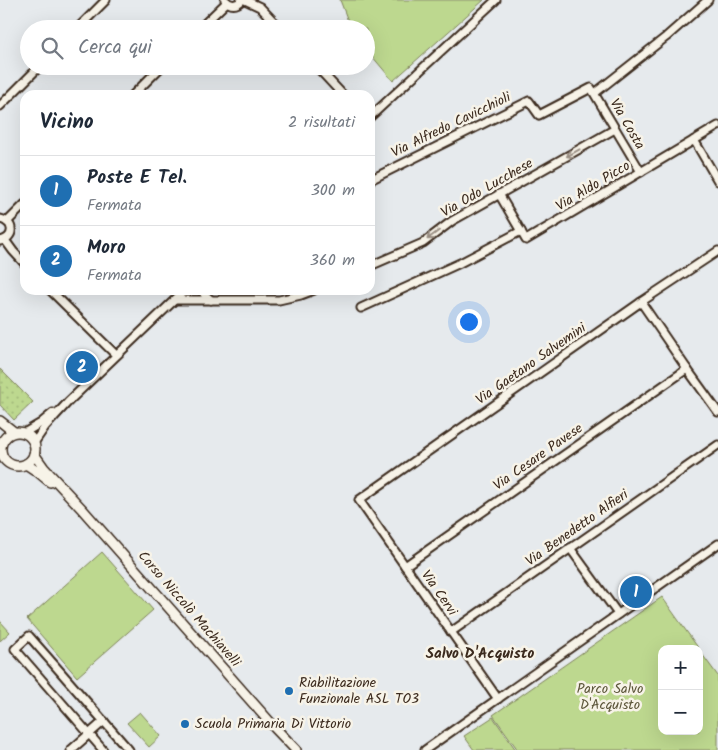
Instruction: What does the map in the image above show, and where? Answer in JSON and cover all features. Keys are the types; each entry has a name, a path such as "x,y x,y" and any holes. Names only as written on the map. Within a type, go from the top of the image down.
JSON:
{"street":[{"path":"87,20 106,0"},
{"path":"208,20 226,1 236,5 243,0 260,6 273,20"},
{"path":"375,112 496,0"},
{"path":"593,90 666,37 708,0"},
{"path":"0,106 31,75"},
{"path":"138,90 153,75"},
{"path":"324,75 338,90"},
{"name":"Via Costa","path":"593,90 640,172"},
{"name":"Via Alfredo Cavicchioli","path":"375,178 529,101 539,115 593,90"},
{"name":"Via Aldo Picco","path":"521,231 526,240 718,126"},
{"name":"Via Odo Lucchese","path":"375,264 423,243 452,221 615,129"},
{"path":"694,140 718,181"},
{"path":"361,308 460,263 521,231 499,194"},
{"path":"20,208 4,221 10,225 11,232 3,241 20,259"},
{"name":"Via Gaetano Salvemini","path":"359,500 641,302 718,251"},
{"path":"55,295 116,355"},
{"path":"34,443 68,402 180,295"},
{"path":"205,295 211,300"},
{"path":"175,300 279,300 304,295"},
{"path":"641,302 718,412"},
{"name":"Via Cesare Pavese","path":"405,566 687,370"},
{"path":"24,433 41,423 68,402"},
{"path":"0,421 14,432"},
{"path":"14,432 24,433 34,443 32,458 26,464 16,466 2,460 2,436 14,432"},
{"name":"Via Benedetto Alfieri","path":"451,632 718,445"},
{"name":"Corso Niccolò Machiavelli","path":"34,454 44,468 296,750"},
{"name":"Corso Niccolò Machiavelli","path":"26,464 82,509"},
{"name":"Via Cervi","path":"359,500 498,699"},
{"path":"425,750 718,544"},
{"path":"570,548 618,614"},
{"path":"104,750 15,649 29,636 130,750"},
{"path":"71,750 104,721"},
{"name":"Corso Niccolò Machiavelli","path":"275,728 292,750"}],"green space":[{"path":"340,0 484,0 393,81 375,60 375,20 348,20"},
{"path":"0,369 33,402 14,420 0,405"},
{"path":"102,552 153,610 77,677 27,619"},
{"name":"Parco Salvo D'Acquisto","path":"662,597 696,645 658,645 658,735 703,735 703,655 718,676 718,750 518,750 493,715"},
{"path":"0,621 10,632 0,641"},
{"path":"140,712 161,736 149,747 127,723"},
{"path":"493,717 516,750 474,750 464,736"}],"place":[{"name":"Moro","path":"82,367"},
{"name":"Poste E Tel.","path":"636,592"},
{"name":"Riabilitazione Funzionale ASL TO3","path":"289,691"},
{"name":"Scuola Primaria Di Vittorio","path":"185,724"}],"district":[{"name":"Salvo D'Acquisto","path":"480,654"}]}
